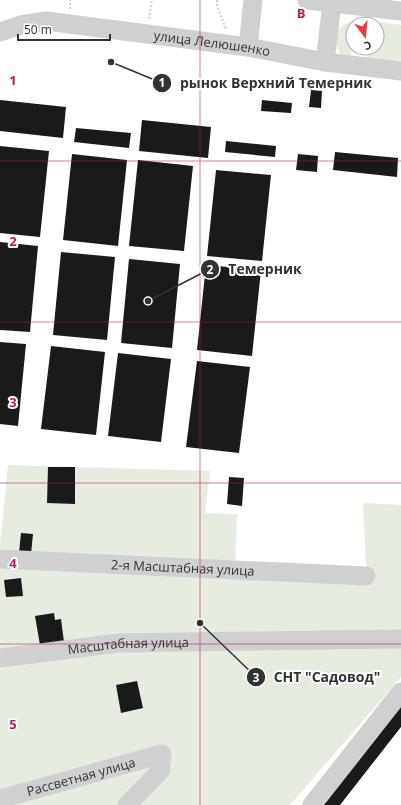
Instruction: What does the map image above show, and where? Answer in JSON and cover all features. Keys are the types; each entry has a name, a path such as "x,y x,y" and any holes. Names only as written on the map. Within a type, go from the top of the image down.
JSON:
{"street":[{"path":"240,46 253,0"},
{"path":"307,0 401,10"},
{"path":"325,62 332,3"},
{"name":"улица Лелюшенко","path":"0,32 21,25 46,21 240,46 325,62 401,71"},
{"name":"2-я Масштабная улица","path":"0,559 366,576"},
{"name":"Масштабная улица","path":"0,658 118,642 401,639"},
{"path":"312,805 401,692"},
{"name":"Рассветная улица","path":"0,799 162,754 160,771 127,805"}],"path":[{"path":"148,34 152,0"},
{"path":"217,0 217,6 240,46"}],"shaded area":[{"path":"385,23 401,25 401,64 366,59 366,56 385,56"},
{"path":"345,24 345,56 340,53 336,41 337,33"},
{"path":"8,465 210,471 205,513 237,514 235,568 366,569 363,503 401,505 401,677 290,805 0,805 0,545"}],"building":[{"path":"311,90 322,91 321,108 309,107"},
{"path":"0,100 66,107 63,138 0,131"},
{"path":"262,100 292,103 291,113 261,111"},
{"path":"142,120 211,127 208,158 139,151"},
{"path":"76,128 131,133 129,148 74,142"},
{"path":"226,141 276,146 275,157 225,152"},
{"path":"0,146 49,151 40,237 0,233"},
{"path":"335,152 398,158 397,177 333,170"},
{"path":"72,154 127,160 118,246 63,240"},
{"path":"298,154 318,156 317,172 296,170"},
{"path":"138,160 193,166 184,251 129,246"},
{"path":"216,170 271,175 262,261 207,256"},
{"path":"0,242 38,246 30,332 0,330"},
{"path":"61,252 115,257 107,340 53,335"},
{"path":"129,259 180,264 172,348 121,343"},
{"path":"206,265 261,270 252,356 197,350"},
{"path":"0,342 26,344 18,426 0,424"},
{"path":"51,346 105,352 96,435 41,429"},
{"path":"118,353 171,359 161,442 108,436"},
{"path":"197,361 250,367 239,453 186,447"},
{"path":"48,467 75,467 75,504 47,503"},
{"path":"229,477 244,478 242,506 227,504"},
{"path":"21,533 33,534 31,554 19,553"},
{"path":"21,578 23,596 6,597 4,580"},
{"path":"54,613 55,620 61,619 64,642 40,645 35,616"},
{"path":"137,681 143,708 121,713 116,685"},
{"path":"401,701 401,727 340,805 320,805"}],"place":[{"name":"рынок Верхний Темерник","path":"111,62"},
{"name":"Темерник","path":"148,301"},
{"name":"СНТ \"Садовод\"","path":"200,623"}]}
